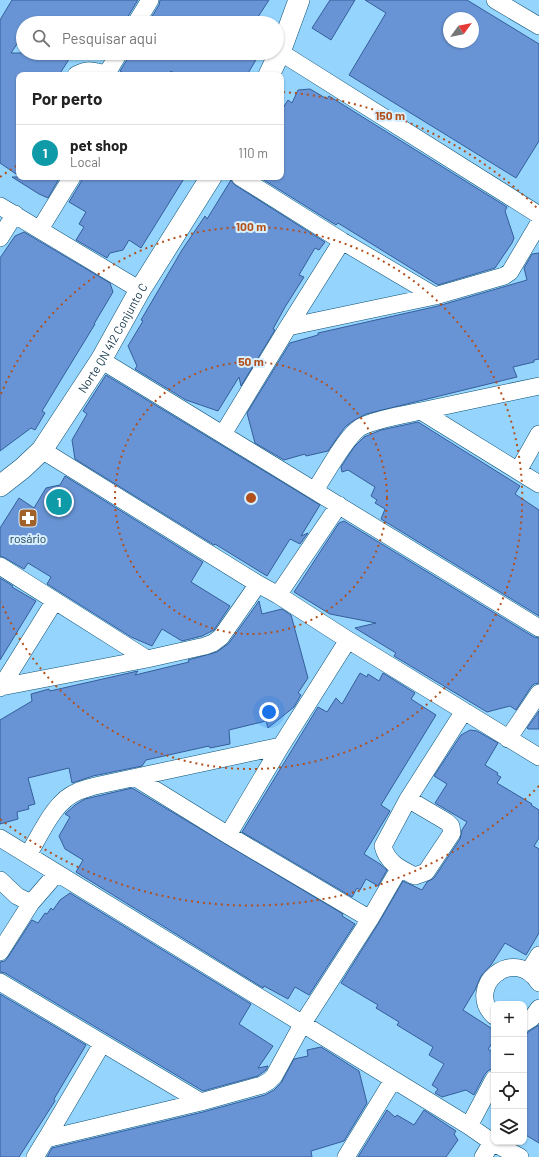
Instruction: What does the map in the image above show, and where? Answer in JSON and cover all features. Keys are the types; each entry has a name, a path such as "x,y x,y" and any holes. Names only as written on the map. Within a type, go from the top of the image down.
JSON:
{"street":[{"path":"140,16 150,0"},
{"path":"284,41 299,0"},
{"path":"495,0 539,26"},
{"path":"284,55 539,215"},
{"path":"108,72 115,60"},
{"path":"270,72 276,60"},
{"path":"80,72 95,70 99,72"},
{"path":"40,229 70,180"},
{"name":"Norte QN 412 Conjunto C","path":"1,482 24,468 42,450 101,360 140,290 209,180"},
{"path":"245,180 342,241 435,296"},
{"path":"0,206 140,290"},
{"path":"0,238 15,214"},
{"path":"288,327 435,296 496,279 510,272 539,224"},
{"path":"223,434 342,241"},
{"path":"101,360 539,628"},
{"path":"315,490 347,441 359,428 420,411 539,386"},
{"path":"420,411 539,484"},
{"path":"518,471 539,434"},
{"path":"42,450 539,757"},
{"path":"278,595 339,506"},
{"path":"0,566 54,602 147,659"},
{"path":"0,688 147,659 213,644 221,637 258,584"},
{"path":"0,688 54,602"},
{"path":"228,835 281,746 348,640"},
{"path":"508,739 539,693"},
{"path":"408,800 447,822 451,826 452,833 426,872 415,876 399,869 387,858 383,846 408,800 464,711"},
{"path":"28,855 58,806 76,792 95,786 281,746"},
{"path":"136,778 228,835 370,919"},
{"path":"0,838 469,1126 491,1141"},
{"path":"46,1139 201,1102 262,1085 269,1081 274,1076 302,1023 370,919 399,869"},
{"path":"0,952 30,904 57,873"},
{"path":"0,880 17,896 30,904"},
{"path":"491,1013 487,1008 485,998 486,987 491,978 499,971 509,967 521,968 534,977 539,955"},
{"path":"0,982 201,1102"},
{"path":"527,1021 532,1018 539,1008"},
{"path":"35,1157 102,1044"},
{"path":"346,1157 393,1080"},
{"path":"469,1126 491,1085"},
{"path":"483,1157 491,1144"},
{"path":"498,1145 520,1157"}],"building":[{"path":"12,0 138,0 128,16 16,16 16,46 11,53 16,53 16,60 69,60 61,72 16,72 16,174 0,163 0,20"},
{"path":"160,0 269,0 259,16 152,16 159,5"},
{"path":"330,0 355,0 331,40 312,28"},
{"path":"365,0 467,0 539,44 539,141 516,178 349,75 386,13"},
{"path":"127,60 256,60 249,72 120,71"},
{"path":"310,89 327,99 329,96 507,207 505,211 514,238 495,268 438,285 338,223 336,225 264,180 284,180 284,106 288,100 292,103 298,90"},
{"path":"17,180 58,180 48,198"},
{"path":"81,180 183,180 141,248 129,240 123,250 110,253 107,258 76,240 84,227 79,224 86,212 69,202"},
{"path":"231,180 235,185 325,242 319,250 315,248 299,275 304,277 285,307 273,329 275,330 241,386 239,377 218,411 186,400 135,369 137,366 128,346 143,321 141,320 182,250 205,216 207,219"},
{"path":"24,232 110,283 113,292 42,411 45,413 35,430 31,428 0,451 0,258 15,236"},
{"path":"539,253 539,359 534,360 534,362 513,367 517,377 366,414 345,427 328,451 306,456 305,454 284,460 255,443 247,413 290,343 318,335 318,333 438,306 527,280 524,268 532,254"},
{"path":"106,375 320,505 301,536 308,533 300,544 290,539 267,576 75,459 72,440 87,414 83,411"},
{"path":"418,422 520,486 515,494 539,510 539,616 381,519 385,509 375,503 377,500 371,496 375,487 348,470 342,472 341,467 354,447 364,437 381,430"},
{"path":"65,476 203,562 191,582 230,606 214,630 202,636 182,641 162,629 152,646 131,637 47,584 51,577 28,563 24,569 0,556 0,528 19,498 34,508 46,488 60,485"},
{"path":"344,521 534,637 539,638 539,683 534,684 531,687 516,710 510,706 487,712 394,656 396,653 355,628 376,623 330,614 294,592 339,523"},
{"path":"0,578 36,601 0,660"},
{"path":"259,601 262,614 282,609 291,615 308,678 298,693 301,695 294,707 268,728 266,721 229,730 230,744 210,748 209,746 146,760 142,766 93,776 72,783 69,768 28,778 35,804 28,806 29,809 17,812 18,819 0,824 0,720 32,701 31,694 138,671 135,675 189,662 188,660 217,652 229,643"},
{"path":"360,673 367,677 368,674 379,681 383,673 415,693 411,699 436,715 381,805 390,811 364,854 387,870 378,886 366,879 360,890 357,888 352,897 242,832 318,707 327,712 336,698 342,704"},
{"path":"539,711 539,729 528,729 527,728"},
{"path":"470,730 477,731 498,743 485,765 498,773 497,775 501,777 497,783 532,804 531,805 539,810 539,838 534,846 539,849 539,933 526,955 505,943 491,965 481,976 475,990 463,1010 491,1028 491,1045 488,1049 491,1051 491,1070 485,1074 474,1095 466,1090 442,1097 435,1093 438,1089 432,1085 444,1064 429,1055 433,1047 397,1025 399,1022 376,1008 378,1005 341,983 403,881 422,890 427,882 434,878 460,839 462,830 467,822 435,803 447,784 434,776 461,735"},
{"path":"132,788 343,914 342,916 355,924 309,995 295,987 288,999 264,986 263,988 76,872 83,860 65,849 59,836 70,817 65,814 85,799"},
{"path":"70,893 251,1004 239,1024 273,1046 258,1068 268,1066 266,1070 258,1076 203,1091 5,973 0,972 0,962 5,961 32,920 38,923 45,913 47,914 51,908 53,910 60,900"},
{"path":"0,994 86,1045 54,1099 55,1101 19,1157 0,1157"},
{"path":"539,1025 539,1143 527,1136 528,1032"},
{"path":"321,1047 359,1071 367,1103 344,1141 311,1151 312,1157 47,1157 52,1148 203,1112 265,1095 274,1090 281,1083 294,1059 308,1056 307,1050"},
{"path":"387,1110 395,1117 397,1115 414,1125 424,1110 456,1131 454,1134 458,1140 446,1157 358,1157"}],"place":[{"name":"pet shop","path":"59,502"},
{"name":"rosário","path":"28,518"}]}
